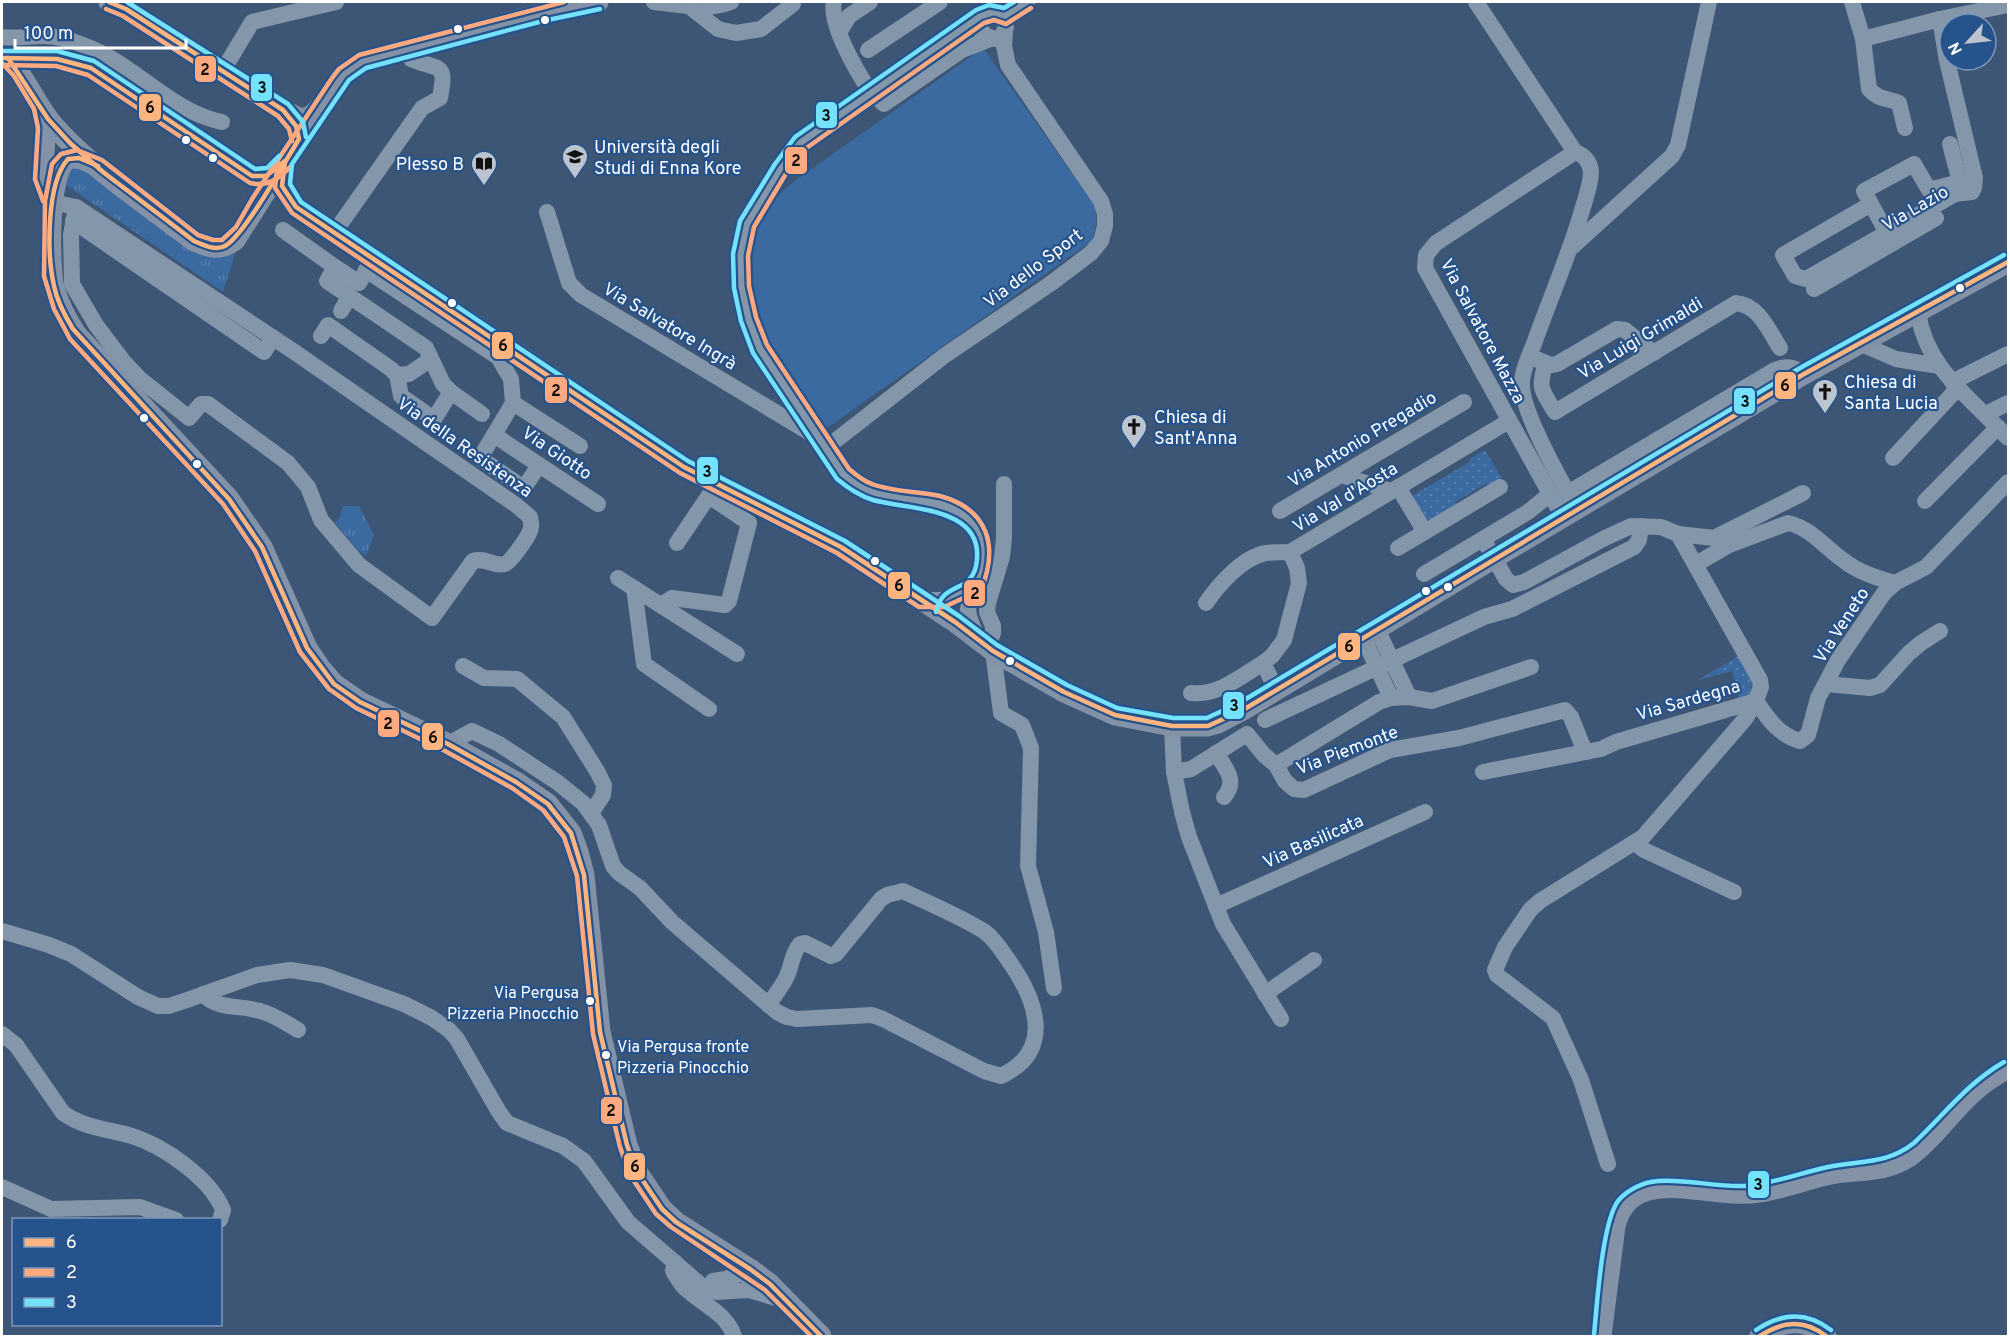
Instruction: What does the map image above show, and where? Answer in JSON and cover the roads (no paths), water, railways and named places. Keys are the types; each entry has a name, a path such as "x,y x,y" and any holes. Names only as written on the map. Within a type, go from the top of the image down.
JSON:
{"main road":[{"path":"109,2 126,9 222,72 298,118 306,119 312,116 325,102"},
{"path":"5,58 20,72 54,127 98,166 194,241 217,248 227,246 236,240 299,139 344,75 363,61 578,2"},
{"path":"541,14 598,2"},
{"path":"40,106 46,127 42,178 52,202"},
{"path":"283,110 296,126 299,139"},
{"path":"98,166 76,157 66,160 59,167 52,202 52,276 65,318 83,342 229,500 246,522 273,570 307,648 334,684 360,702 448,744 516,782 548,804 571,833 584,875 600,1032 627,1145 637,1172 662,1209 676,1222 770,1284 821,1336"},
{"path":"285,161 282,186 296,207 334,232 370,264 528,361 684,467 712,490 842,547 922,600 954,611 986,645 1064,692 1097,708 1135,720 1172,726 1218,723 1277,691 1494,558 1561,497 1804,375 2008,262"},
{"path":"246,224 276,206 296,207"},
{"path":"1601,1336 1615,1226 1618,1213 1631,1197 1644,1190 1659,1187 1733,1194 1753,1193 1832,1174 1889,1167 1908,1158 1919,1149 1977,1088 2008,1068"},
{"path":"1760,1336 1782,1324 1795,1322 1813,1327 1826,1336"}],"street":[{"path":"222,72 252,22 336,2"},
{"path":"654,2 690,7 707,7 731,2"},
{"path":"834,2 833,17 839,33 872,93 884,104 962,50 993,19"},
{"path":"839,33 849,16 870,2"},
{"path":"868,50 940,2"},
{"path":"954,611 974,586 981,572 984,549 977,531 970,522 952,508 873,493 852,483 843,474 760,349 750,326 743,300 741,248 747,224 756,206 787,157 800,143 872,93 993,19 1027,2"},
{"path":"1424,574 1528,512 1561,497 1523,396 1522,382 1529,357 1571,248 1591,172 1589,163 1582,154 1575,152 1476,2"},
{"path":"1571,248 1672,156 1678,145 1709,2"},
{"path":"1852,2 1863,39 1869,89 1882,99 1891,99 1899,103 1905,128"},
{"path":"690,7 718,29 736,33 761,29 793,4"},
{"path":"1974,12 2008,5"},
{"name":"Via dello Sport","path":"822,443 1050,284 1091,253 1101,241 1106,214 1101,201 1008,65 1004,46 993,19"},
{"path":"1863,39 1938,20"},
{"path":"2,37 46,36 82,45 102,53 181,106 204,118 222,122"},
{"path":"334,232 422,108 440,98 444,76 441,70 434,65 411,59 407,50"},
{"path":"5,58 46,56 64,58 91,68 252,176 263,178 270,175 285,161"},
{"path":"1949,72 1969,184"},
{"path":"1950,144 1969,184"},
{"name":"Via Salvatore Mazza","path":"1561,497 1509,421 1427,274 1424,264 1430,249 1436,243 1575,152"},
{"path":"1887,233 1864,191 1914,164 1929,190 1969,184"},
{"path":"1871,204 1783,255 1796,276 1806,279 1969,184"},
{"name":"Via Lazio","path":"1814,289 1966,200 1969,184"},
{"name":"Via della Resistenza","path":"52,202 74,214 273,338 516,505 530,517 531,531 509,562 502,565 494,564 486,559 473,561 432,618 359,565 321,520 309,487 288,463 208,404 201,404 189,418 138,378 124,363 96,326 72,284 71,235 74,214"},
{"name":"Via Salvatore Ingrà","path":"547,212 569,283 581,295 822,443"},
{"path":"283,230 359,283 370,264 498,357 511,379 513,403 480,459 524,488 539,465"},
{"path":"335,267 327,281 345,304 426,348 442,384 482,414"},
{"name":"Via Luigi Grimaldi","path":"1546,363 1540,378 1540,386 1555,412 1736,303 1760,315 1780,348"},
{"path":"1918,312 1920,327 1939,366 2003,432 1925,501"},
{"path":"321,336 328,325 391,369 397,375 401,396 434,419 451,392"},
{"path":"1529,357 1557,364 1617,329 1625,330 1654,353"},
{"path":"1859,343 1896,359 1939,366"},
{"path":"1893,458 1955,385 2008,354"},
{"path":"397,375 409,374 431,360"},
{"name":"Via Antonio Pregadio","path":"1280,511 1464,402"},
{"path":"513,403 580,447"},
{"path":"1986,414 2008,403"},
{"name":"Via Val d'Aosta","path":"1206,603 1220,583 1254,556 1290,552 1509,421"},
{"name":"Via Giotto","path":"494,435 598,504"},
{"path":"1341,475 1395,489 1425,532"},
{"name":"Via Veneto","path":"1756,701 1769,720 1787,738 1800,741 1808,735 1818,698 1838,660 1884,593 1895,583 1926,567 2008,482"},
{"path":"1004,484 1002,557 988,603 987,612 993,626 993,633 986,645 1001,713 1022,725 1031,748 1028,866 1046,932 1054,988"},
{"path":"1398,548 1500,487"},
{"path":"661,605 672,598 725,605 729,601 749,523 712,490 676,543"},
{"path":"1483,539 1509,584 1519,584 1631,526 1660,527 1678,534 1714,538 1803,493"},
{"path":"1696,564 1729,545 1788,523 1795,524 1806,531 1858,570 1895,583"},
{"path":"1264,720 1496,612 1512,609 1634,547 1639,540 1641,526"},
{"name":"Via Sardegna","path":"1483,772 1601,750 1616,742 1756,701 1761,687 1760,680 1678,534"},
{"path":"1191,693 1204,694 1224,687 1272,656 1284,640 1299,583 1290,552"},
{"path":"618,578 737,654"},
{"path":"634,588 644,664 709,709"},
{"path":"1826,684 1870,688 1880,685 1915,648 1940,631"},
{"path":"1370,633 1385,663 1409,697"},
{"path":"1263,663 1277,691"},
{"path":"1385,663 1391,698"},
{"path":"463,666 484,678 517,679 563,717 604,785 603,795 591,813"},
{"name":"Via Piemonte","path":"1531,667 1431,701 1409,697 1391,698 1379,702 1276,765 1285,781 1294,789 1304,790 1390,750 1459,738 1565,710 1571,717 1585,752"},
{"path":"1608,1164 1581,1080 1554,1018 1497,975 1495,970 1505,947 1517,928 1540,901 1643,837 1745,719 1756,701"},
{"path":"1172,726 1174,772 1189,837 1223,924 1281,1019"},
{"path":"448,744 472,731 499,744 583,802 599,825 613,866 626,879 640,888 672,922 768,1005 787,1017 797,1019 872,1015 984,1071 1001,1076 1013,1070 1026,1058 1035,1037 1033,1005 1021,979 996,943 985,933 903,891 881,899 836,954 831,956 805,943 800,944 795,949 789,973 768,1005"},
{"path":"1174,772 1191,769 1247,734 1264,755 1276,765"},
{"path":"1216,753 1231,782 1231,790 1224,797"},
{"name":"Via Basilicata","path":"1216,906 1425,812"},
{"path":"1635,843 1644,850 1734,892"},
{"path":"2,931 71,954 138,997 158,1006 169,1006 257,975 290,970 323,975 404,1004 432,1018 457,1039 507,1123 563,1146 584,1161 628,1222 702,1286 716,1292 755,1291 787,1301"},
{"path":"1265,994 1314,960"},
{"path":"203,994 209,1001 217,1004 261,1011 298,1030"},
{"path":"2,1034 16,1045 63,1113 73,1120 98,1129 133,1136 158,1147 183,1164 219,1198 223,1210 221,1218"},
{"path":"2,1187 51,1209 140,1207 170,1218"},
{"path":"711,1245 723,1263 721,1275 713,1281"},
{"path":"675,1262 673,1271 681,1285 724,1318 730,1325 734,1336"},
{"path":"694,1277 713,1281 726,1279 750,1269 750,1278 734,1291"}],"place":[{"name":"Università degli Studi di Enna Kore","path":"575,180"},
{"name":"Plesso B","path":"484,187"},
{"name":"Chiesa di Santa Lucia","path":"1825,415"},
{"name":"Chiesa di Sant'Anna","path":"1134,450"},
{"name":"Via Pergusa Pizzeria Pinocchio","path":"590,1001"},
{"name":"Via Pergusa fronte Pizzeria Pinocchio","path":"606,1055"}]}
